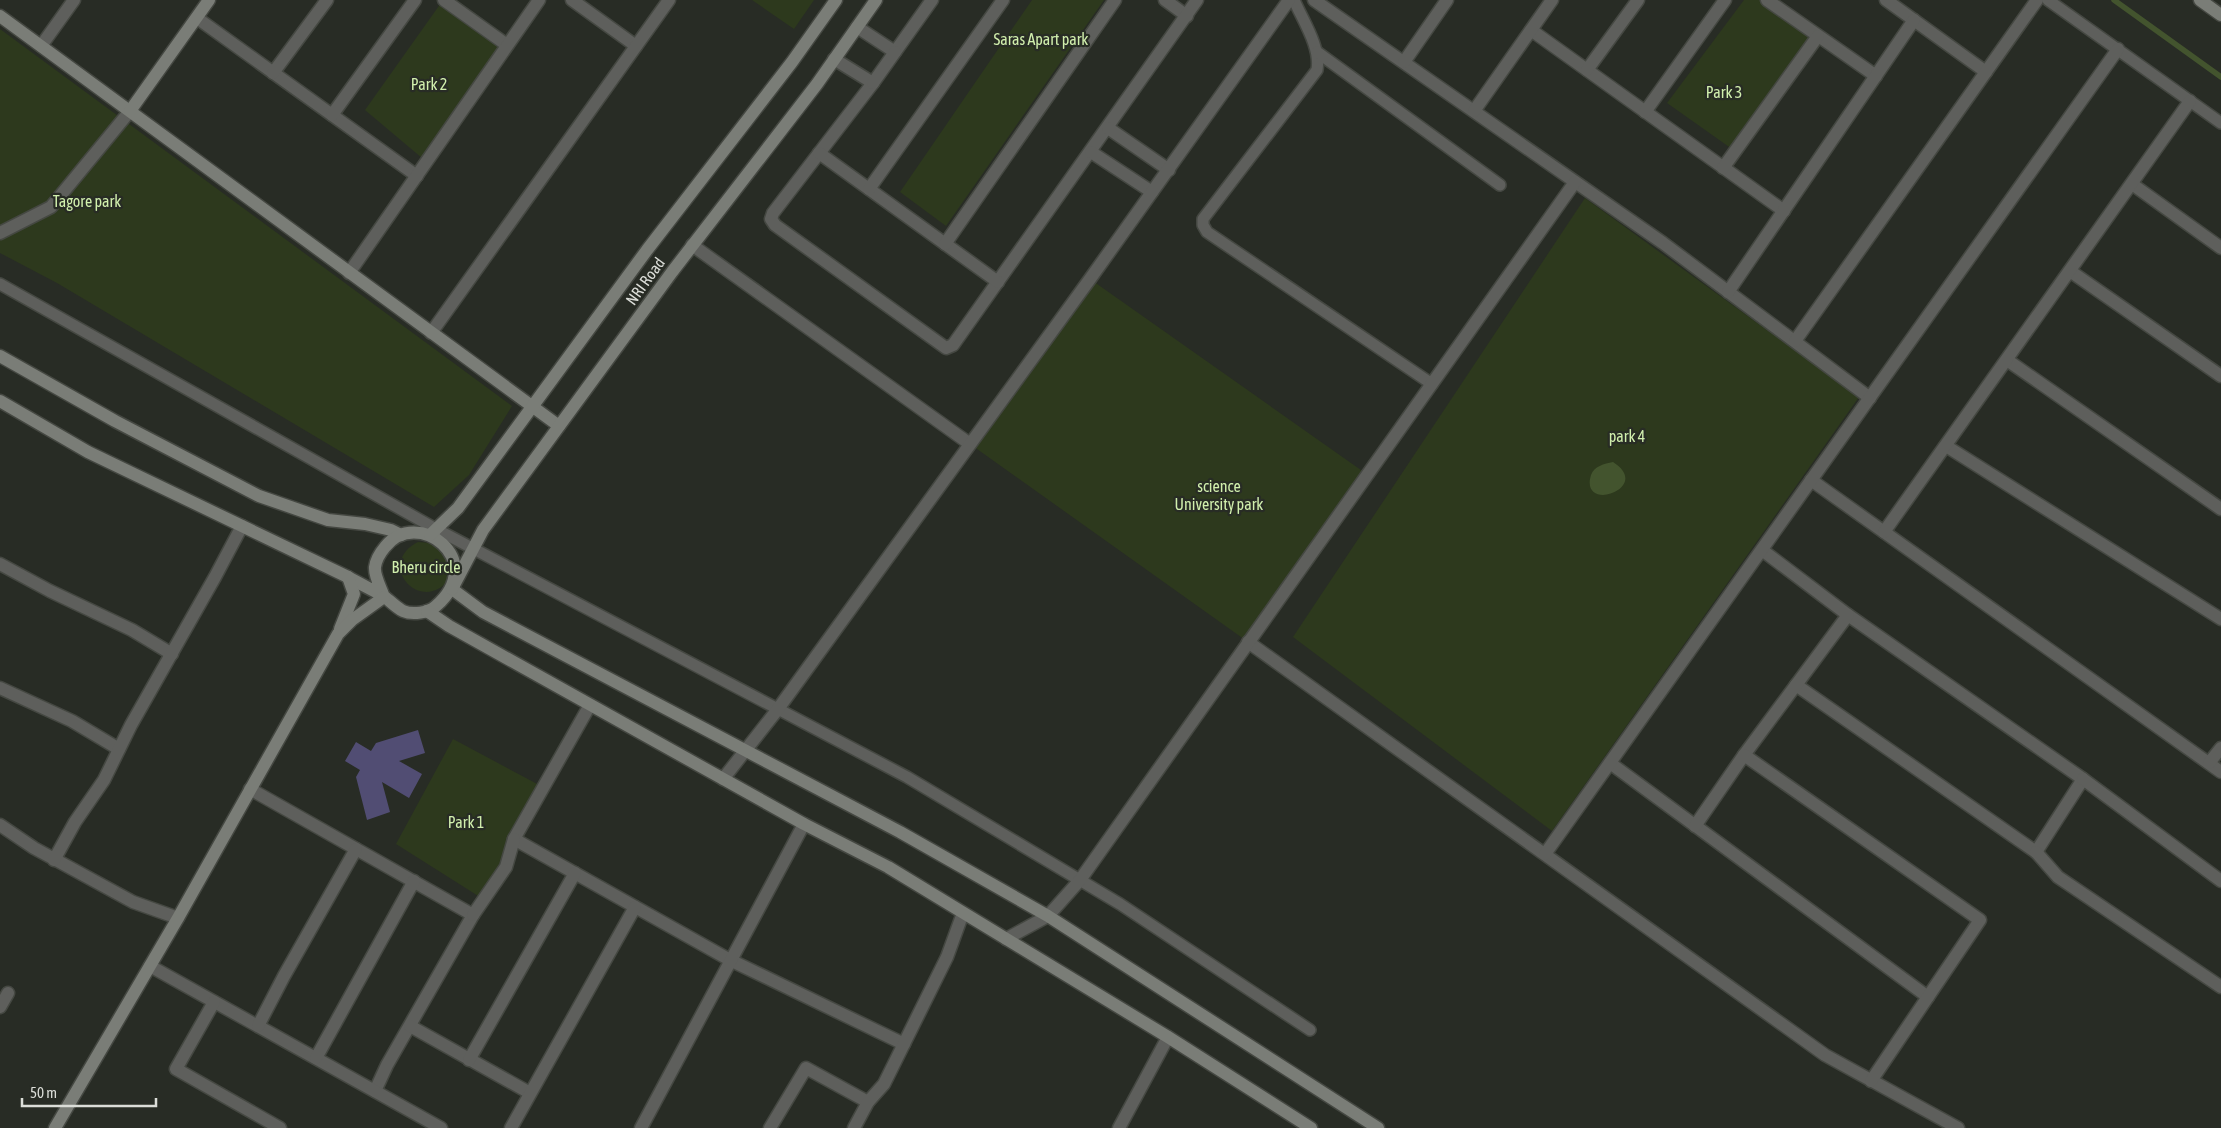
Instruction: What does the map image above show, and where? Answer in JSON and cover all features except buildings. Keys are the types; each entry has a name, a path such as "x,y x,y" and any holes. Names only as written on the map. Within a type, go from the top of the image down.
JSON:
{"street":[{"path":"41,46 74,0"},
{"path":"0,233 51,207 130,111 209,0"},
{"path":"273,73 327,0"},
{"path":"332,115 415,0"},
{"path":"444,0 507,45"},
{"path":"349,273 539,0"},
{"path":"572,0 636,46"},
{"path":"431,333 669,0"},
{"name":"NRI Road","path":"433,532 458,508 647,250 792,62 836,0"},
{"name":"NRI Road","path":"452,589 483,530 692,245 834,59 876,0"},
{"path":"932,0 873,83 773,213 771,220 946,348 953,344 998,282 1197,0"},
{"path":"869,189 1004,0"},
{"path":"945,244 1115,0"},
{"path":"1165,0 1187,16"},
{"path":"723,779 778,709 1169,170 1289,0"},
{"path":"1314,0 1575,182 1728,292 1870,398"},
{"path":"1404,62 1448,0"},
{"path":"1474,111 1552,0"},
{"path":"1587,70 1638,0"},
{"path":"1645,112 1725,0"},
{"path":"1768,0 1876,76"},
{"path":"1886,0 1986,72"},
{"path":"1794,341 2037,0"},
{"path":"2200,0 2221,15"},
{"path":"0,16 559,426"},
{"path":"196,18 416,176"},
{"path":"1728,292 1914,20"},
{"path":"857,26 895,52"},
{"path":"1531,30 1784,211"},
{"path":"1723,168 1818,36"},
{"path":"1545,854 2118,49"},
{"path":"834,59 873,83"},
{"path":"1884,532 2190,101"},
{"path":"1108,128 1169,170"},
{"path":"1091,152 1152,192"},
{"path":"820,153 998,282"},
{"path":"1006,939 1048,916 1080,880 1575,182"},
{"path":"2132,184 2221,248"},
{"path":"692,245 970,444"},
{"path":"2070,271 2221,376"},
{"path":"0,356 115,421 259,496 328,520 365,524 391,530 401,535"},
{"path":"2007,360 2221,509"},
{"path":"0,401 88,452 348,577 384,597 404,611 416,613 435,608 452,589 456,573 453,557 433,532 416,532 401,535 388,542 379,554 375,568 384,597"},
{"path":"1946,446 2221,619"},
{"path":"1812,480 2221,772"},
{"path":"54,860 75,822 104,780 119,749 242,526"},
{"path":"1762,550 1848,615 2083,779 2221,882"},
{"path":"0,564 50,591 132,630 172,654"},
{"path":"55,1128 178,918 338,634 354,594 348,577"},
{"path":"452,589 483,612 900,832 1048,916 1378,1128"},
{"path":"338,634 352,620 384,597"},
{"path":"427,611 449,626 590,705 804,824 888,868 1168,1037 1311,1128"},
{"path":"1695,826 1744,755 1848,615"},
{"path":"1248,642 1825,1055 1958,1128"},
{"path":"1796,685 2036,852 2058,877 2221,987"},
{"path":"0,688 72,721 119,749"},
{"path":"375,1091 473,915 506,867 514,839 590,705"},
{"path":"2209,763 2221,748"},
{"path":"1744,755 1980,920 1870,1081"},
{"path":"1610,764 1928,997"},
{"path":"2036,852 2083,779"},
{"path":"250,789 473,915"},
{"path":"641,1128 804,824"},
{"path":"0,825 54,860 133,902 178,918"},
{"path":"514,839 730,960 904,1044"},
{"path":"258,1026 356,849"},
{"path":"469,1060 575,873"},
{"path":"316,1058 414,882"},
{"path":"511,1128 635,907"},
{"path":"854,1128 868,1102 884,1084 947,957 963,913"},
{"path":"150,966 375,1091 420,1123 441,1128"},
{"path":"0,1007 8,993"},
{"path":"214,1002 176,1070 280,1128"},
{"path":"410,1026 530,1094"},
{"path":"1119,1128 1168,1037"},
{"path":"770,1128 806,1068 868,1102"}],"lane":[{"path":"1294,0 1317,52 1319,61 1317,70 1203,218 1203,226 1207,232 1432,384"},
{"path":"2048,0 2221,123"},
{"path":"1317,52 1500,185"},
{"path":"0,284 433,532 474,547 908,777 1120,904 1310,1030"}],"green space":[{"path":"752,0 814,0 794,29"},
{"name":"Saras Apart park","path":"1032,0 1104,0 946,226 900,192"},
{"name":"Park 3","path":"1744,0 1766,0 1813,37 1732,149 1667,103"},
{"name":"Park 2","path":"441,3 504,42 422,158 365,110"},
{"name":"Tagore park","path":"0,29 512,406 469,475 434,507 57,283 0,253"},
{"name":"park 4","path":"1585,198 1859,397 1552,831 1293,637"},
{"name":"science University park","path":"1090,279 1368,475 1248,642 970,444"},
{"name":"Bheru circle","path":"418,542 431,543 446,553 451,577 439,588 427,592 416,590 407,583 401,574 401,563 406,552"},
{"name":"Park 1","path":"453,739 541,786 483,899 396,844"}],"shaded area":[{"path":"1613,462 1623,472 1625,480 1621,488 1613,493 1603,495 1595,493 1590,487 1592,472 1600,466"}],"waterway":[{"path":"2114,0 2221,77"}]}
